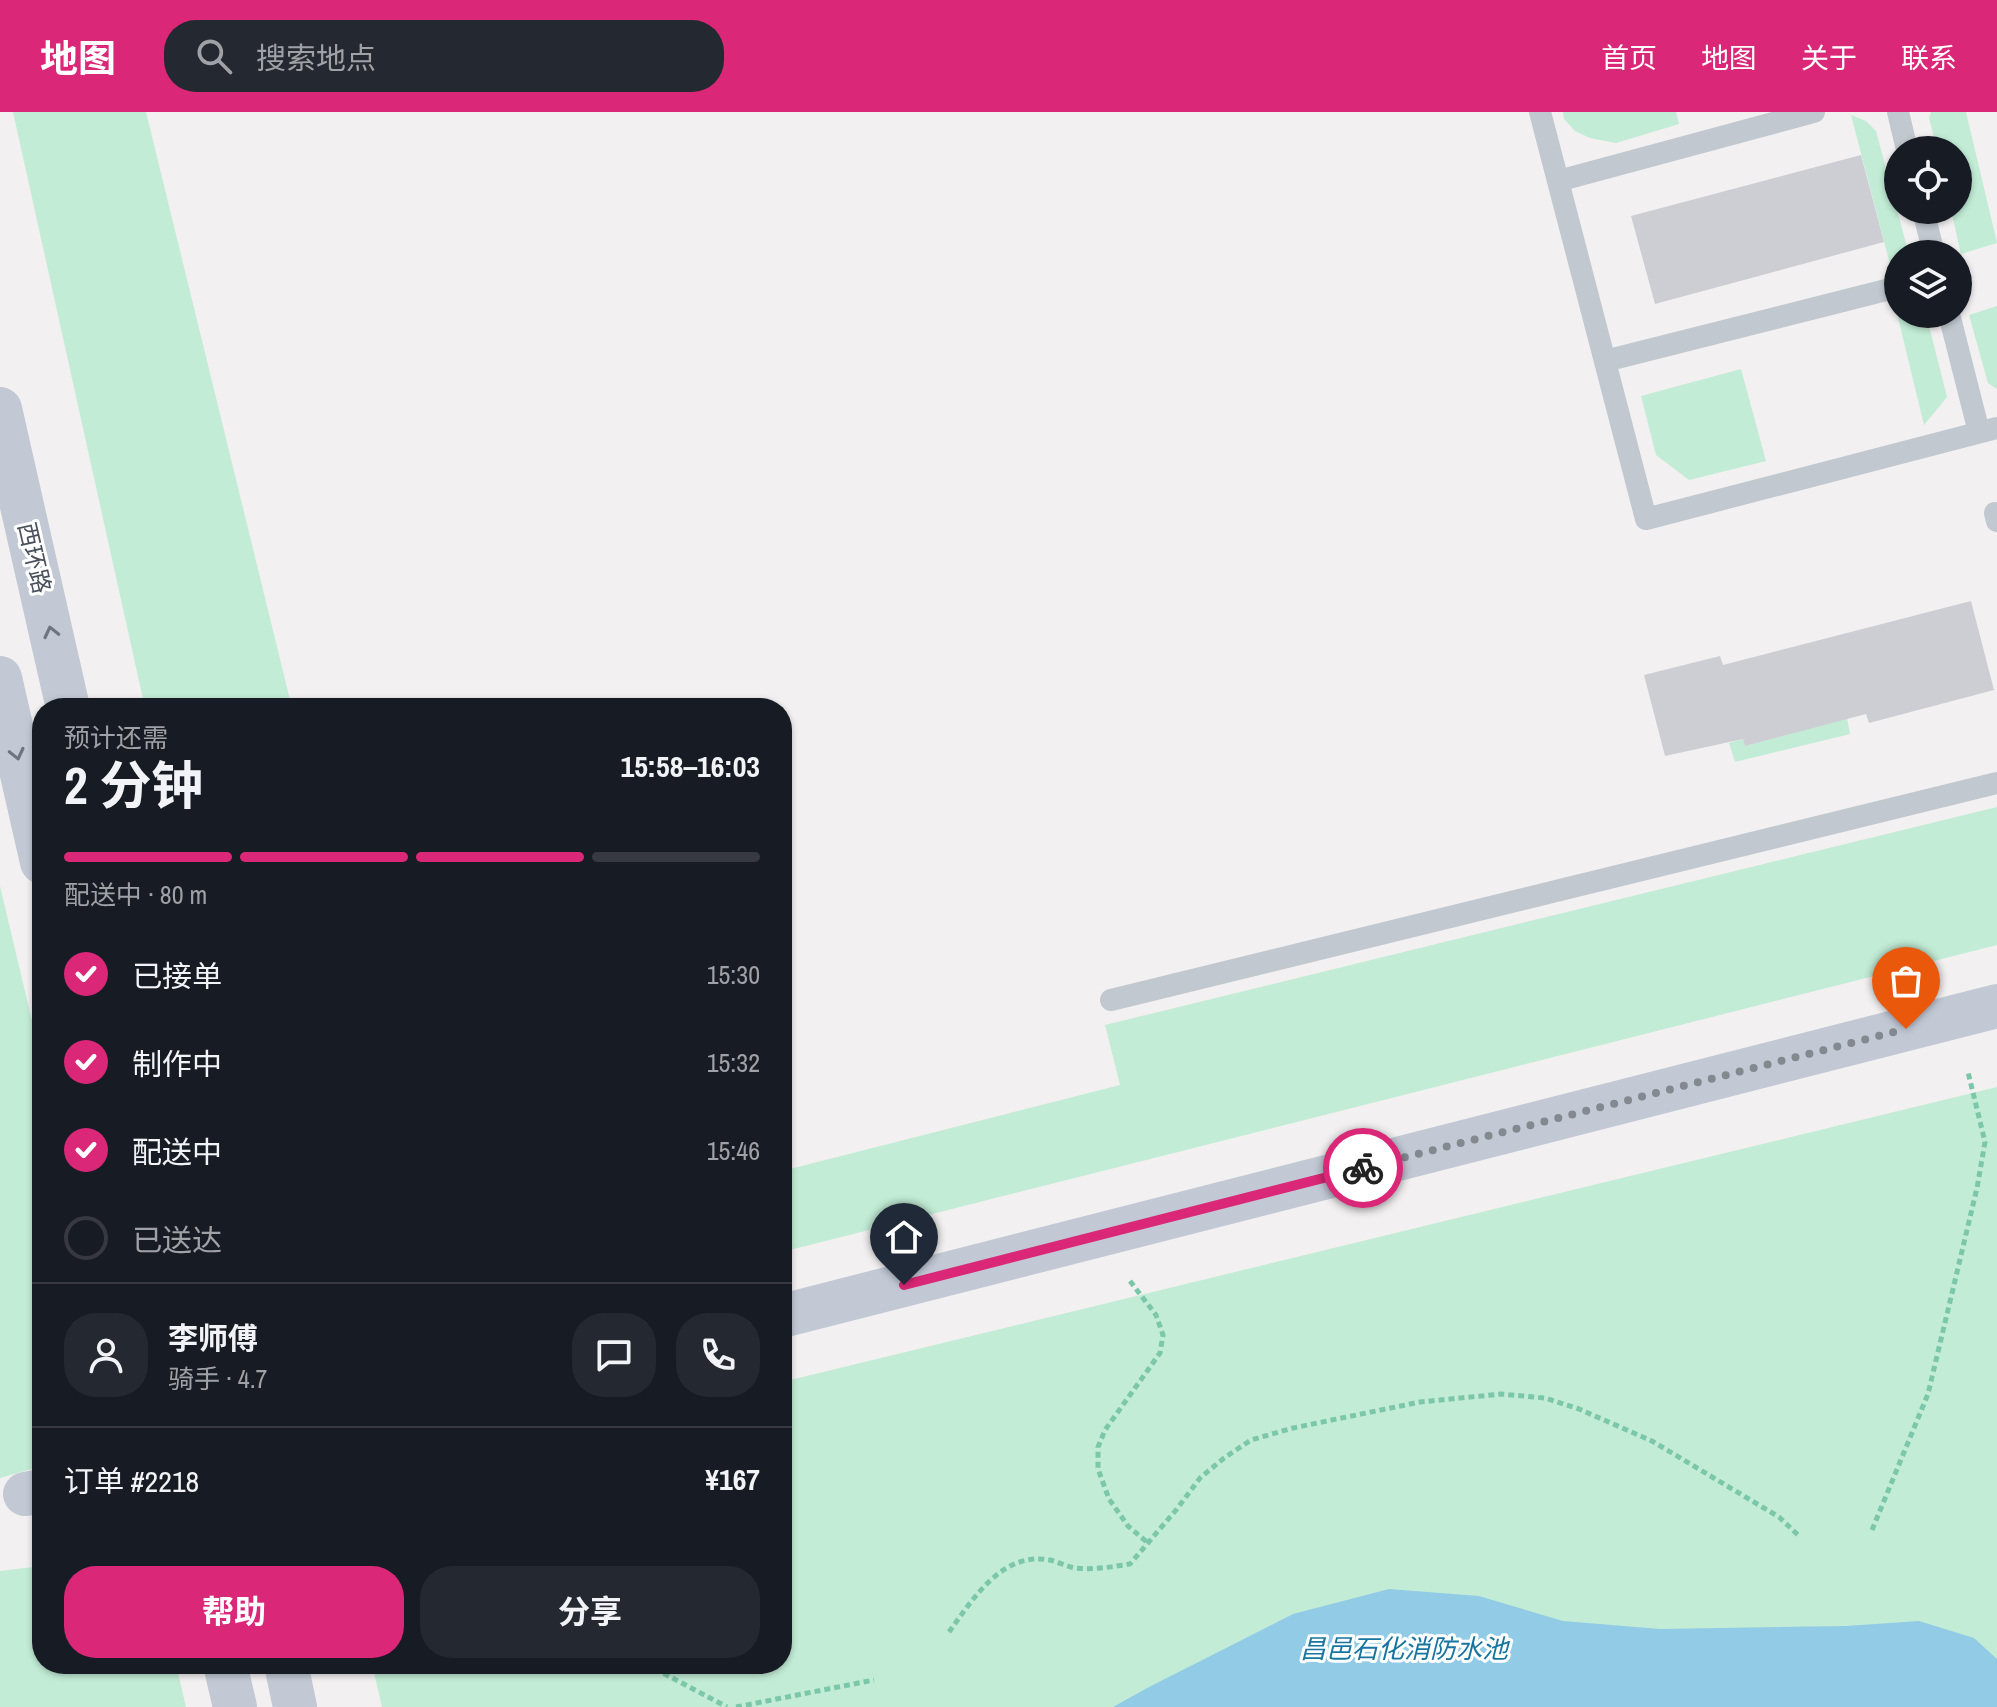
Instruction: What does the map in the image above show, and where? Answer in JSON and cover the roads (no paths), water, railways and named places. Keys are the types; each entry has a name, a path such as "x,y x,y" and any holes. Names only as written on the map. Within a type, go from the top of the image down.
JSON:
{"street":[{"name":"西环路","path":"0,409 66,698"},
{"path":"0,678 32,818"},
{"path":"792,1313 1997,1006"},
{"path":"227,1674 235,1707"},
{"path":"288,1674 295,1707"}],"lane":[{"path":"1540,112 1646,519 1988,430 1954,328"},
{"path":"1558,181 1814,112"},
{"path":"1898,112 1904,136"},
{"path":"1605,361 1884,291"},
{"path":"1111,1000 1997,783"}],"water":[{"name":"昌邑石化消防水池","path":"1389,1589 1479,1596 1563,1621 1660,1629 1846,1626 1919,1621 1974,1638 1997,1659 1997,1707 1113,1707 1293,1614"}]}
